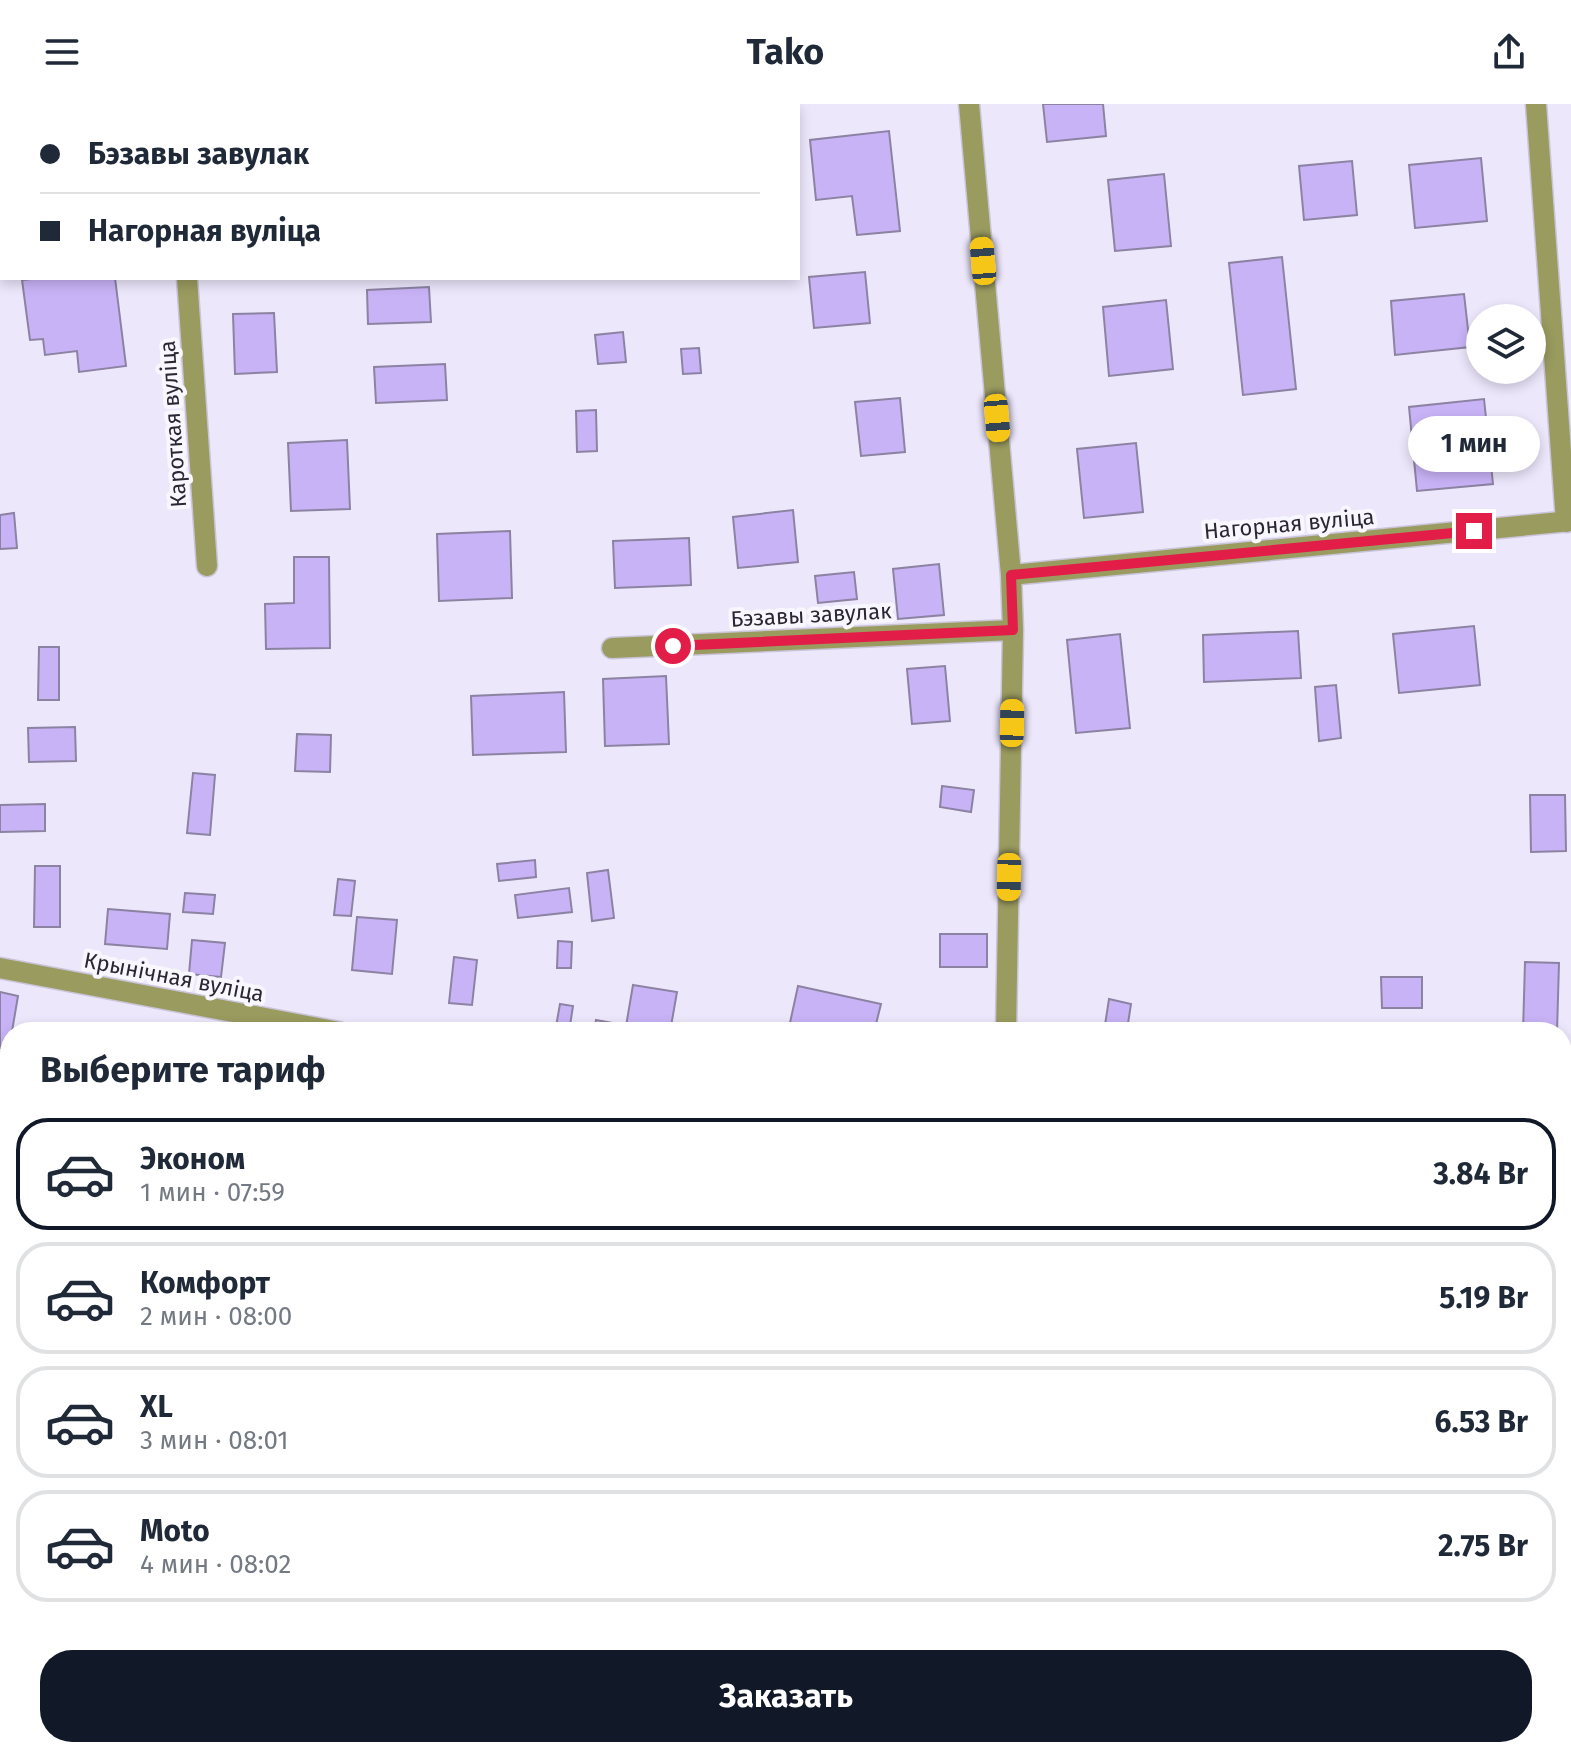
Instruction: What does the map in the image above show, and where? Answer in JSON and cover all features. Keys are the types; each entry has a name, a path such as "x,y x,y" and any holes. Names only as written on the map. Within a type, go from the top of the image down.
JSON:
{"street":[{"path":"969,104 1011,575 1013,630 1006,1022"},
{"path":"1536,104 1568,521"},
{"name":"Кароткая вуліца","path":"187,280 207,566"},
{"name":"Нагорная вуліца","path":"1011,575 1568,521"},
{"name":"Бэзавы завулак","path":"612,648 1013,630"},
{"name":"Крынічная вуліца","path":"0,968 286,1022"}],"building":[{"path":"1043,104 1103,104 1106,136 1047,142"},
{"path":"889,131 900,231 857,235 852,196 816,200 810,140"},
{"path":"1481,158 1487,221 1415,228 1409,165"},
{"path":"1352,161 1357,215 1304,220 1299,166"},
{"path":"1164,174 1171,246 1115,251 1108,180"},
{"path":"1282,257 1296,389 1243,395 1229,263"},
{"path":"865,272 870,323 814,328 809,277"},
{"path":"22,280 115,280 126,366 79,372 77,351 45,355 43,339 30,340"},
{"path":"429,287 431,322 368,324 367,290"},
{"path":"1464,294 1466,347 1395,355 1391,301"},
{"path":"1166,300 1173,369 1109,376 1103,307"},
{"path":"274,313 277,372 235,374 233,314"},
{"path":"623,332 626,362 598,364 595,335"},
{"path":"699,348 701,373 683,374 681,349"},
{"path":"445,364 447,400 376,403 374,367"},
{"path":"900,398 905,452 861,456 855,402"},
{"path":"1484,399 1493,484 1417,491 1409,407"},
{"path":"596,410 597,451 577,452 576,411"},
{"path":"347,440 350,509 291,511 288,443"},
{"path":"1136,443 1143,512 1084,518 1077,449"},
{"path":"793,510 798,562 738,568 733,517"},
{"path":"14,513 17,548 0,549 0,515"},
{"path":"510,531 512,598 439,601 437,534"},
{"path":"689,538 691,585 615,588 613,541"},
{"path":"294,557 329,557 330,648 266,649 265,604 294,603"},
{"path":"939,564 944,615 898,619 893,569"},
{"path":"854,572 857,599 818,603 815,576"},
{"path":"1474,626 1480,685 1399,693 1393,634"},
{"path":"1298,631 1301,678 1204,682 1203,635"},
{"path":"1120,634 1130,728 1076,733 1067,640"},
{"path":"39,647 59,647 59,700 38,700"},
{"path":"945,666 950,721 912,724 907,669"},
{"path":"666,676 669,744 605,746 603,679"},
{"path":"1336,685 1341,738 1319,741 1315,687"},
{"path":"564,692 566,752 473,755 471,696"},
{"path":"75,727 76,761 29,762 28,728"},
{"path":"297,734 331,735 330,772 295,771"},
{"path":"193,773 215,775 210,835 187,833"},
{"path":"942,786 974,790 971,812 940,807"},
{"path":"1530,795 1565,795 1566,851 1531,852"},
{"path":"45,804 45,831 0,832 0,805"},
{"path":"535,860 536,877 499,881 497,864"},
{"path":"35,866 60,866 60,927 34,927"},
{"path":"608,870 614,918 592,921 587,873"},
{"path":"338,879 355,881 351,916 334,915"},
{"path":"569,888 572,912 518,918 515,895"},
{"path":"185,893 215,895 213,914 183,912"},
{"path":"108,909 170,914 167,949 105,944"},
{"path":"357,917 397,920 392,974 352,970"},
{"path":"940,934 987,934 987,967 940,967"},
{"path":"192,940 225,943 221,977 189,974"},
{"path":"558,941 572,942 571,968 557,968"},
{"path":"454,957 477,960 472,1005 449,1003"},
{"path":"1525,962 1559,963 1557,1022 1523,1022"},
{"path":"1381,977 1422,977 1422,1008 1382,1008"},
{"path":"633,985 677,992 672,1022 627,1022"},
{"path":"798,986 881,1004 876,1022 790,1022"},
{"path":"0,992 18,996 14,1022 0,1022"},
{"path":"1109,999 1131,1004 1128,1022 1105,1022"},
{"path":"560,1004 573,1006 571,1022 557,1022"}],"route":[{"path":"673,646 1013,630 1011,575 1474,531"}]}
